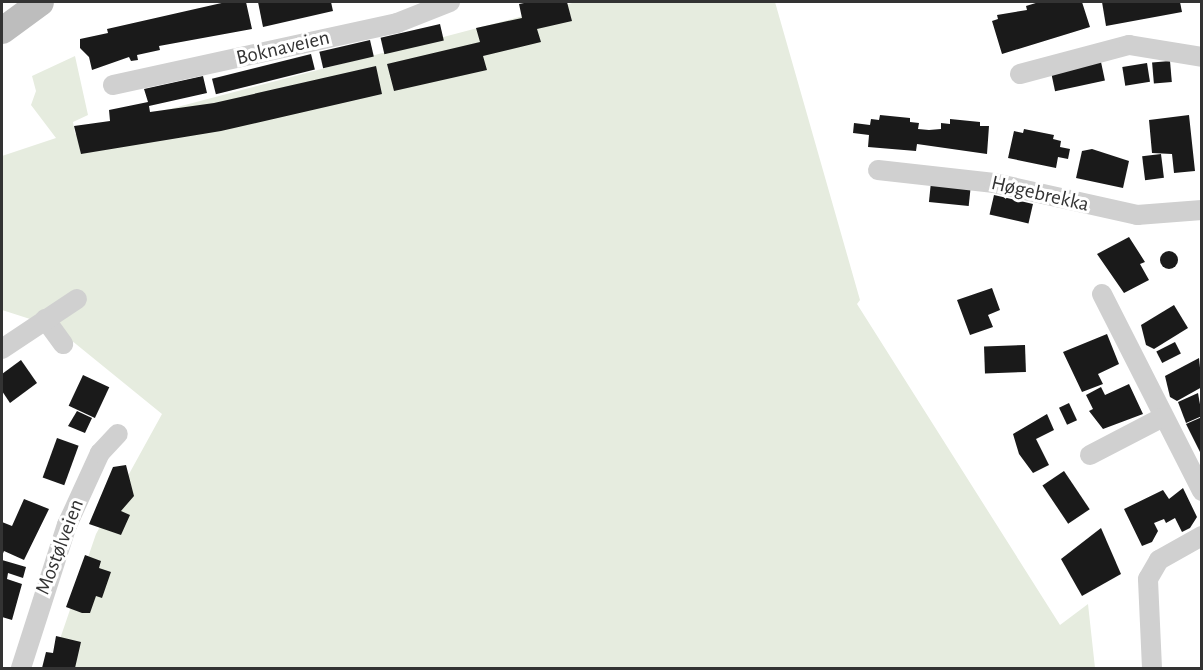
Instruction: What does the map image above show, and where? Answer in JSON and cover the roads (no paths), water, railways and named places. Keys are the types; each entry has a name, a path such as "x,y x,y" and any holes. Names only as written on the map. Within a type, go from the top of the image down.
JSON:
{"main road":[{"path":"2,30 40,2"}],"street":[{"name":"Boknaveien","path":"113,85 397,23 450,2"},
{"path":"1020,74 1129,45 1202,57"},
{"name":"Høgebrekka","path":"878,170 994,183 1137,215 1202,210"},
{"path":"1102,294 1161,418 1202,491"},
{"path":"2,349 77,298"},
{"path":"45,319 63,344"},
{"path":"1090,455 1161,418"},
{"name":"Mostølveien","path":"21,669 66,525 100,453 118,434"},
{"path":"1152,669 1148,579 1159,560 1202,536"}]}
